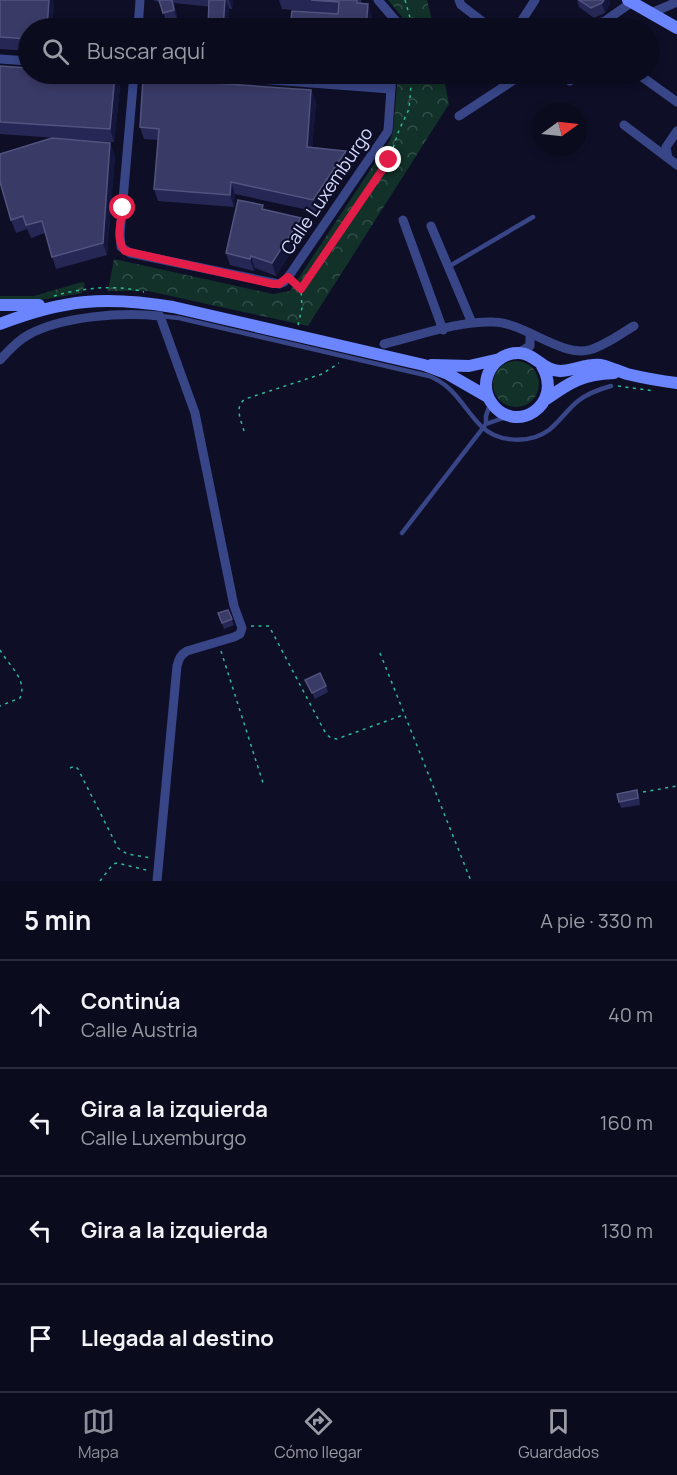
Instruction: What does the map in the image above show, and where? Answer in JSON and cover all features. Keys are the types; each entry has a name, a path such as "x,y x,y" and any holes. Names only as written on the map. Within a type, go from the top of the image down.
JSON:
{"main road":[{"path":"630,1 677,28"},
{"path":"0,305 95,300 136,301 173,307 424,364 448,374 489,399"},
{"path":"0,324 52,302"},
{"path":"424,364 469,366 518,353 563,371 582,366 600,365 650,380 677,382"},
{"path":"500,358 487,375 486,386 489,399 495,408 509,415 521,416 533,412 545,399 567,383 582,377 602,373 625,373"},
{"path":"539,363 548,379 548,393 545,399"}],"street":[{"path":"139,18 140,0"},
{"path":"378,0 393,18"},
{"path":"523,18 535,0"},
{"path":"609,18 630,1"},
{"path":"463,2 480,18"},
{"path":"651,13 677,2"},
{"path":"0,59 18,60"},
{"name":"Calle Luxemburgo","path":"133,84 120,234 121,247 130,254 273,284 279,284 288,277 388,131 391,84"},
{"path":"324,84 391,89"},
{"path":"459,116 509,84"},
{"path":"652,84 677,102"},
{"path":"624,125 677,165"},
{"path":"668,158 666,147 677,130"},
{"path":"403,220 443,330"},
{"path":"431,226 472,323"},
{"path":"0,360 22,339 45,328 84,318 160,316 195,412 234,606 242,628 240,634 182,654 177,666 157,877"},
{"path":"384,344 472,323 503,322 569,349 583,351 594,349 634,326"},
{"path":"518,353 530,345 530,333"},
{"path":"539,363 537,345 543,339"}],"lane":[{"path":"448,267 533,217"},
{"path":"160,316 438,380 455,392 484,426 501,438 515,441 546,431 580,399 611,386"},
{"path":"402,533 484,426 489,399"},
{"path":"484,426 509,415"}],"path":[{"path":"405,0 410,18"},
{"path":"295,335 301,317 301,289 389,160 409,109 411,84"},
{"path":"288,277 301,289"},
{"path":"52,302 86,288 137,290 150,294"},
{"path":"244,431 238,408 245,399 322,374 334,368 346,357"},
{"path":"611,386 655,391"},
{"path":"242,628 268,626 326,734 331,738 337,739 404,714"},
{"path":"218,642 263,783"},
{"path":"0,650 23,687 20,698 0,706"},
{"path":"380,653 471,881"},
{"path":"70,768 75,766 78,769 118,848 134,856 158,858"},
{"path":"643,792 677,786"},
{"path":"100,881 113,864 117,863 157,877"}],"green space":[{"path":"388,0 427,0 432,18 402,17"},
{"path":"397,84 445,84 449,104 308,326 148,291 108,291 114,259 273,294 290,291 390,140 393,132"},
{"path":"85,283 82,293 34,301 0,301 0,296 34,296"},
{"path":"516,361 525,362 533,367 538,375 538,393 533,401 525,406 516,407 507,406 499,401 494,393 493,384 494,375 499,367 507,362"}],"building":[{"path":"0,0 49,0 48,18 18,18 18,38 0,37"},
{"path":"159,0 172,0 174,10 163,13"},
{"path":"209,0 225,0 224,18 208,18"},
{"path":"311,0 357,0 357,3 368,4 367,18 291,18 292,11 338,14 339,2"},
{"path":"579,0 604,0 591,8"},
{"path":"0,66 18,67 18,84 114,84 110,129 0,122"},
{"path":"143,84 227,84 311,90 307,147 346,151 313,200 231,182 230,195 154,189 159,129 140,127"},
{"path":"52,138 110,143 103,243 52,257 42,221 26,225 23,216 11,220 0,182 0,154"},
{"path":"238,200 263,205 262,209 301,218 272,263 251,256 250,259 226,253"},
{"path":"228,610 232,619 222,623 218,613"},
{"path":"320,673 326,686 312,693 305,680"},
{"path":"637,790 638,798 619,802 617,794"}],"route":[{"path":"123,208 121,247 130,254 273,284 284,282 288,277 301,289 389,160"}]}
